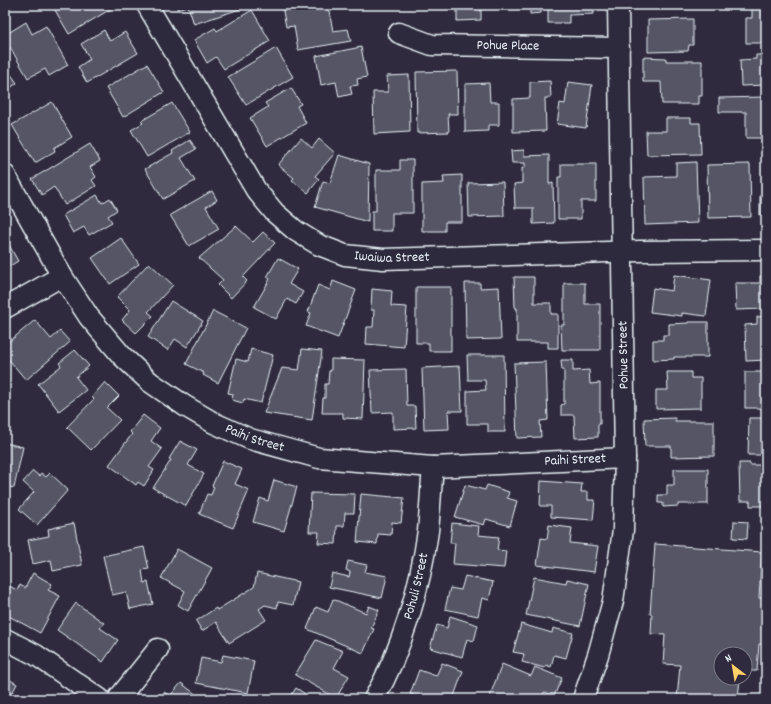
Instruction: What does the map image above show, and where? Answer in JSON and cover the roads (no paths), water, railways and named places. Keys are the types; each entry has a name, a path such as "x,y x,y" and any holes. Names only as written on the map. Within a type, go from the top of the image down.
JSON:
{"street":[{"name":"Iwaiwa Street","path":"146,5 256,190 275,213 296,232 319,245 345,255 383,259 622,252 766,250"},
{"name":"Pohue Street","path":"583,699 598,655 613,601 624,530 625,458 618,5"},
{"name":"Pohue Place","path":"399,33 432,45 619,48"},
{"name":"Paihi Street","path":"5,175 62,276 89,317 122,356 150,382 185,406 214,423 250,439 319,458 433,467 625,458"},
{"path":"5,308 62,276"},
{"name":"Pohuli Street","path":"374,699 385,679 405,629 419,578 428,532 433,467"},
{"path":"5,639 36,655 100,699"},
{"path":"118,699 158,648"}]}
